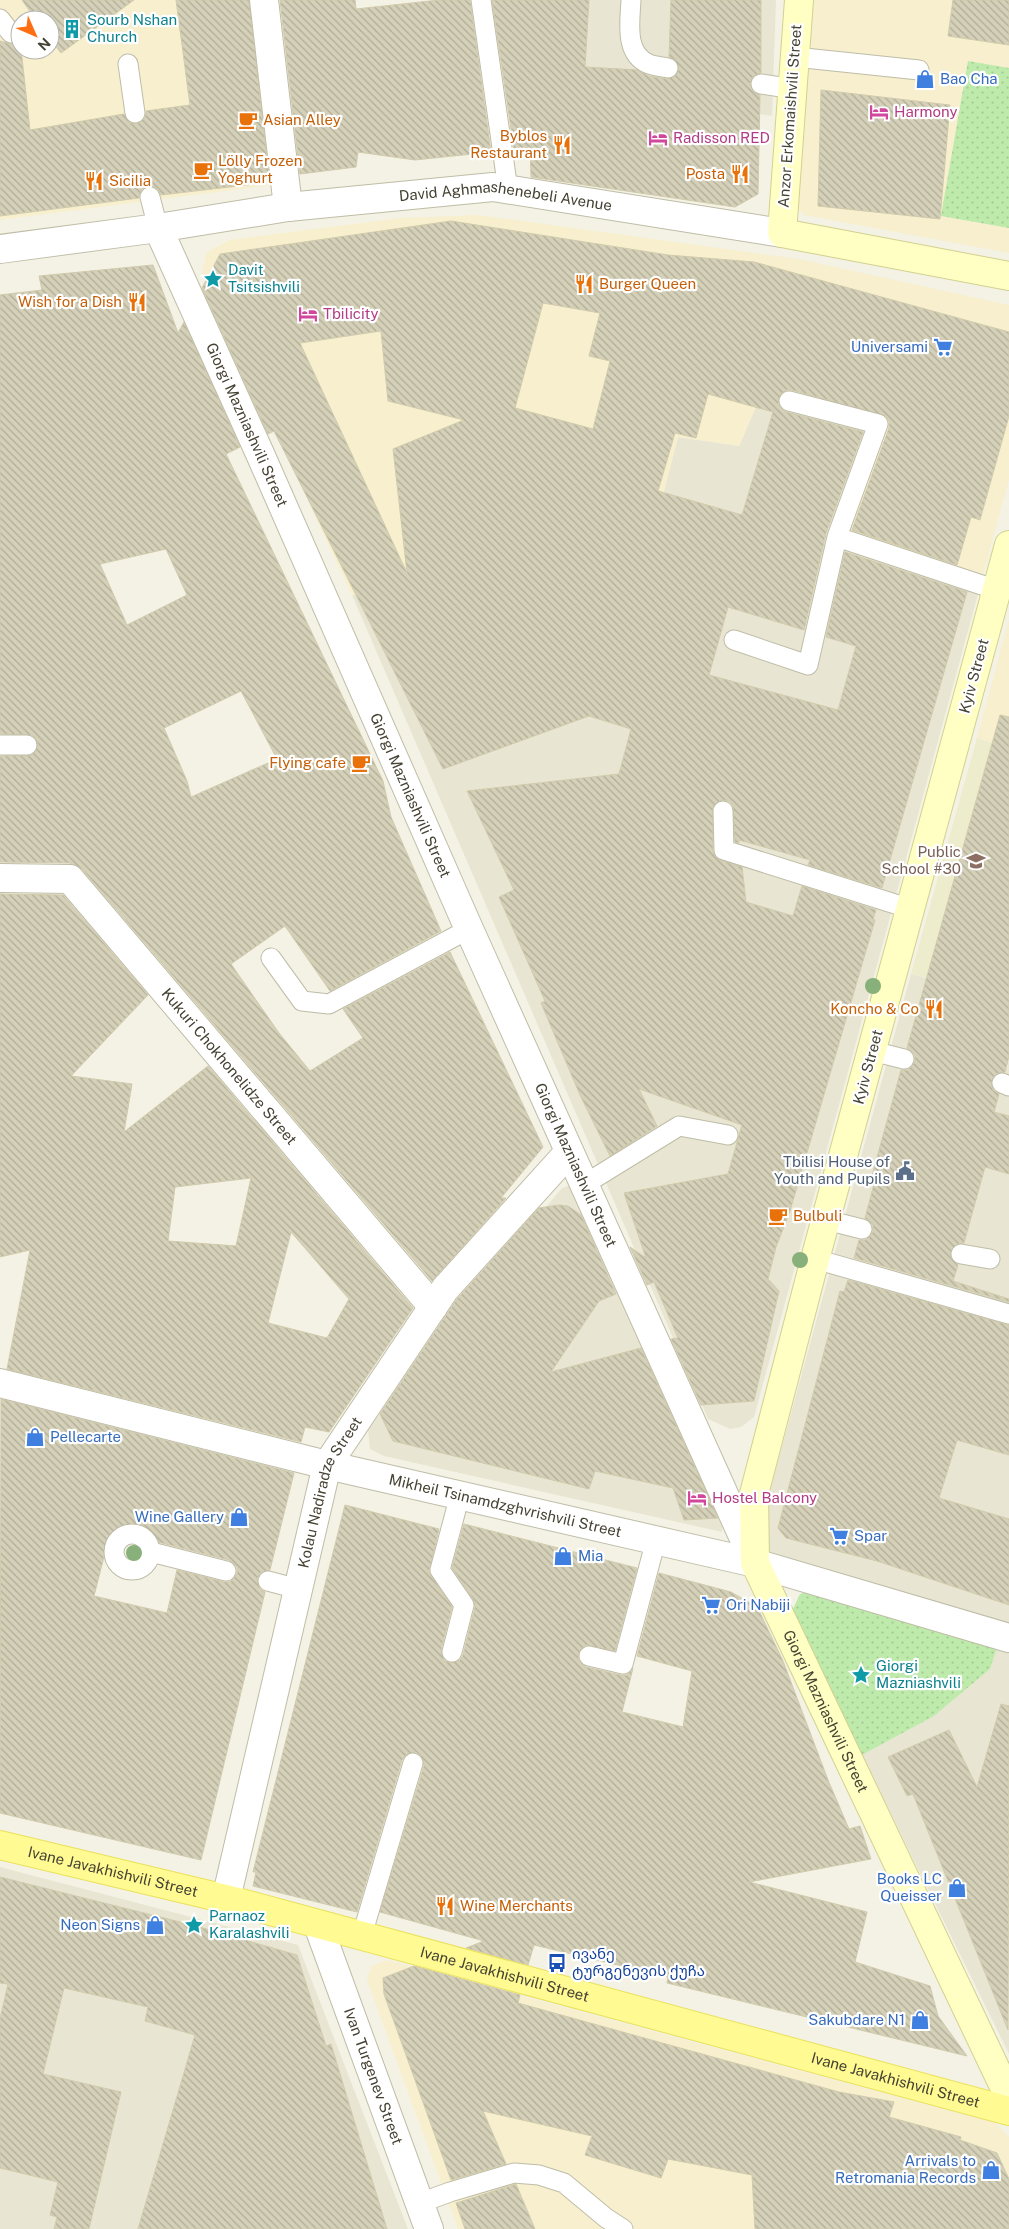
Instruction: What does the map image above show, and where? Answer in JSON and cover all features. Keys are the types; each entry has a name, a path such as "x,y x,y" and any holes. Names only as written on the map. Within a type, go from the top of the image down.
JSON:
{"main road":[{"name":"Anzor Erkomaishvili Street","path":"782,233 794,89 798,0"},
{"name":"David Aghmashenebeli Avenue","path":"782,233 1009,276"},
{"name":"Kyiv Street","path":"755,1563 754,1494 814,1259 1009,545"},
{"name":"Giorgi Mazniashvili Street","path":"755,1563 1009,2097"},
{"name":"Ivane Javakhishvili Street","path":"0,1845 226,1899 1009,2111"}],"street":[{"path":"264,0 288,207"},
{"name":"David Aghmashenebeli Avenue","path":"0,249 158,228 288,207 493,187 782,233"},
{"name":"Giorgi Mazniashvili Street","path":"158,228 261,456 469,929 755,1563"},
{"name":"Kukuri Chokhonelidze Street","path":"0,878 70,880 433,1307"},
{"name":"Kolau Nadiradze Street","path":"226,1899 327,1465 445,1289 569,1152"},
{"name":"Mikheil Tsinamdzghvrishvili Street","path":"0,1383 327,1465 755,1563 1009,1638"},
{"name":"Ivan Turgenev Street","path":"318,1925 429,2229"}],"lane":[{"path":"481,0 508,190"},
{"path":"631,0 630,35 634,52 648,64 668,68"},
{"path":"795,57 919,70"},
{"path":"128,64 135,113"},
{"path":"761,84 794,89"},
{"path":"150,197 158,228"},
{"path":"734,640 808,665 837,537 878,424 789,401"},
{"path":"837,537 997,590"},
{"path":"0,746 27,745"},
{"path":"723,811 724,850 911,908"},
{"path":"271,958 302,1001 330,1004 469,929"},
{"path":"872,1051 904,1058"},
{"path":"585,1184 679,1126 728,1135"},
{"path":"826,1220 862,1229"},
{"path":"961,1254 990,1259"},
{"path":"814,1259 1009,1314"},
{"path":"452,1652 464,1605 440,1570 460,1495"},
{"path":"589,1656 623,1664 656,1540"},
{"path":"150,1552 226,1571"},
{"path":"268,1581 298,1589"},
{"path":"362,1936 413,1763"},
{"path":"420,2204 450,2192 514,2172 539,2175 564,2183 606,2218 623,2229"}],"shaded area":[{"path":"0,0 251,0 272,185 0,220"},
{"path":"552,0 776,0 772,116 554,84"},
{"path":"806,0 1009,0 1009,253 804,215 798,208"},
{"path":"478,215 799,259 1009,305 1009,479 981,583 837,537 873,433 759,400 739,446 678,437 641,582 352,595 202,273 206,253 229,240 401,218"},
{"path":"759,400 873,433 981,583 754,1417 741,1427 730,1429 708,1419 352,595 640,582 678,437 739,446"},
{"path":"1009,620 1009,748 977,738"},
{"path":"977,738 1009,748 927,978 911,974"},
{"path":"911,974 1009,1000 1009,1624 765,1551 760,1527"},
{"path":"571,1185 723,1520 722,1532 384,1456 370,1449 368,1430 447,1326 562,1188"},
{"path":"997,1648 1009,1652 1009,2054 862,1755 934,1716 990,1669"},
{"path":"0,1867 298,1945 408,2229 0,2229"},
{"path":"388,1960 995,2123 1009,2137 1009,2229 458,2229 367,1980 371,1966"}],"green space":[{"path":"968,61 1009,68 1009,228 941,216"},
{"path":"812,1591 997,1648 990,1669 934,1716 862,1755 793,1609 800,1594"}],"building":[{"name":"Sourb Nshan Church","path":"22,0 134,0 61,53 60,10 29,10"},
{"path":"176,0 249,0 269,177 263,178 264,183 161,195 158,189 148,186 142,189 139,198 0,216 0,41 10,44 10,60 22,60 30,130 124,114 130,123 137,124 145,118 146,111 190,105"},
{"path":"280,0 355,0 356,9 439,0 470,0 491,152 415,160 358,152 356,167 300,174"},
{"path":"492,0 589,0 585,67 638,70 648,76 667,79 676,75 679,69 675,60 669,57 671,0 761,0 761,73 753,77 750,83 754,92 760,95 758,194 735,207 531,177 530,147 514,149"},
{"path":"953,0 1009,0 1009,45 948,36"},
{"path":"821,90 950,105 940,219 818,206"},
{"path":"451,221 668,255 754,262 1009,332 1009,416 980,520 971,517 957,565 852,530 889,428 889,421 886,416 792,390 786,390 781,394 778,404 786,412 863,432 826,533 804,630 728,607 709,675 838,710 856,646 826,637 845,552 967,592 882,888 808,865 810,860 739,840 739,843 735,842 733,806 729,801 722,800 713,806 713,851 720,860 742,867 746,902 793,916 802,886 876,910 873,919 875,920 790,1211 776,1247 768,1279 779,1291 754,1401 701,1405 671,1339 678,1338 654,1282 647,1285 630,1247 646,1258 624,1193 728,1174 742,1125 639,1089 657,1126 610,1156 580,1095 541,1003 545,1001 499,897 514,890 467,791 619,774 631,729 589,716 443,769 274,431 268,434 202,288 220,254","holes":["543,303 600,313 589,356 610,361 593,429 515,408","381,331 388,401 464,420 393,449 407,573 300,343","708,394 773,412 742,515 658,491 675,433 696,438"]},
{"path":"153,265 178,333 184,322 240,447 226,454 383,781 391,817 441,931 330,991 285,926 231,964 279,1033 310,1071 363,1038 343,1009 450,952 543,1147 501,1198 506,1198 432,1281 82,869 70,863 0,862 0,756 32,755 38,745 32,735 0,734 0,295 42,290 39,276","holes":["166,549 187,595 127,625 100,564","241,691 277,759 191,797 187,781 164,728"]},
{"path":"1000,715 1009,717 1009,1056 1005,1072 995,1074 991,1084 993,1090 999,1094 994,1112 1009,1116 1009,1174 985,1167 964,1243 957,1244 950,1253 951,1258 958,1265 953,1281 1009,1299 1009,1302 854,1258 859,1240 866,1240 873,1232 873,1225 865,1218 874,1184 870,1183 901,1070 908,1070 915,1062 915,1055 907,1048"},
{"path":"0,894 63,895 148,995 71,1076 132,1084 124,1132 208,1066 413,1308 329,1432 305,1427 301,1442 7,1369 30,1250 0,1257","holes":["251,1178 236,1246 168,1241 175,1187","291,1232 349,1299 327,1338 268,1323"]},
{"path":"559,1205 568,1206 581,1215 616,1294 599,1301 551,1372 641,1348 718,1518 684,1520 673,1488 595,1471 589,1489 393,1441 380,1414 457,1299 539,1208"},
{"path":"848,1280 1009,1325 1009,1455 957,1440 939,1498 1009,1519 1009,1605 877,1561 786,1538 778,1528 840,1291 844,1292"},
{"path":"1,1399 294,1473 270,1570 260,1573 257,1579 260,1589 265,1592 201,1860 0,1813","holes":["109,1537 142,1545 147,1541 154,1541 229,1560 237,1567 237,1574 230,1582 224,1582 177,1570 167,1613 94,1596"]},
{"path":"345,1505 439,1529 429,1572 452,1607 441,1650 444,1660 450,1663 460,1660 463,1655 475,1607 473,1599 452,1568 464,1524 637,1568 615,1651 586,1645 581,1649 578,1659 586,1667 620,1675 627,1675 633,1668 622,1712 683,1727 692,1671 637,1656 659,1573 731,1592 752,1604 753,1598 783,1661 828,1780 849,1829 860,1826 871,1859 749,1882 867,1912 855,1962 930,1986 938,2016 967,2056 667,1983 668,1977 534,1945 528,1965 466,1948 484,1941 380,1912 424,1766 421,1756 416,1752 406,1755 402,1760 357,1912 253,1886 256,1872 253,1872"},
{"path":"1001,1704 1009,1706 1008,2030 913,1794 907,1796 888,1757 949,1730 977,1787"},
{"path":"0,1877 196,1926 297,1955 326,2046 331,2044 387,2229 138,2229 195,2035 145,2021 148,2007 64,1988 43,2074 121,2092 89,2229 54,2229 57,2217 50,2215 58,2182 0,2168 0,2019 8,1984 0,1983"},
{"path":"414,1966 520,1995 518,2003 839,2092 894,2102 889,2117 961,2137 960,2140 997,2153 1009,2179 1009,2229 755,2229 752,2175 668,2159 661,2178 585,2155 592,2136 483,2111 506,2164 451,2180 384,1994 383,1978"},
{"path":"516,2184 535,2229 465,2229 456,2203"}],"place":[{"name":"Sourb Nshan Church","path":"72,29"},
{"name":"Bao Cha","path":"925,79"},
{"name":"Harmony","path":"879,112"},
{"name":"Asian Alley","path":"248,120"},
{"name":"Radisson RED","path":"658,138"},
{"name":"Byblos Restaurant","path":"562,145"},
{"name":"Lölly Frozen Yoghurt","path":"203,170"},
{"name":"Posta","path":"740,174"},
{"name":"Sicilia","path":"94,181"},
{"name":"Davit Tsitsishvili","path":"213,279"},
{"name":"Burger Queen","path":"584,284"},
{"name":"Wish for a Dish","path":"137,302"},
{"name":"Tbilicity","path":"308,314"},
{"name":"Universami","path":"943,347"},
{"name":"Flying cafe","path":"361,763"},
{"name":"Public School #30","path":"976,861"},
{"name":"Koncho & Co","path":"934,1009"},
{"name":"Tbilisi House of Youth and Pupils","path":"905,1171"},
{"name":"Bulbuli","path":"778,1216"},
{"name":"Pellecarte","path":"35,1437"},
{"name":"Hostel Balcony","path":"697,1498"},
{"name":"Wine Gallery","path":"239,1517"},
{"name":"Spar","path":"839,1536"},
{"name":"Mia","path":"563,1556"},
{"name":"Ori Nabiji","path":"711,1605"},
{"name":"Giorgi Mazniashvili","path":"861,1675"},
{"name":"Books LC Queisser","path":"957,1888"},
{"name":"Wine Merchants","path":"445,1906"},
{"name":"Neon Signs","path":"155,1925"},
{"name":"Parnaoz Karalashvili","path":"194,1925"},
{"name":"ივანე ტურგენევის ქუჩა","path":"557,1963"},
{"name":"Sakubdare N1","path":"920,2020"},
{"name":"Arrivals to Retromania Records","path":"991,2170"}]}
